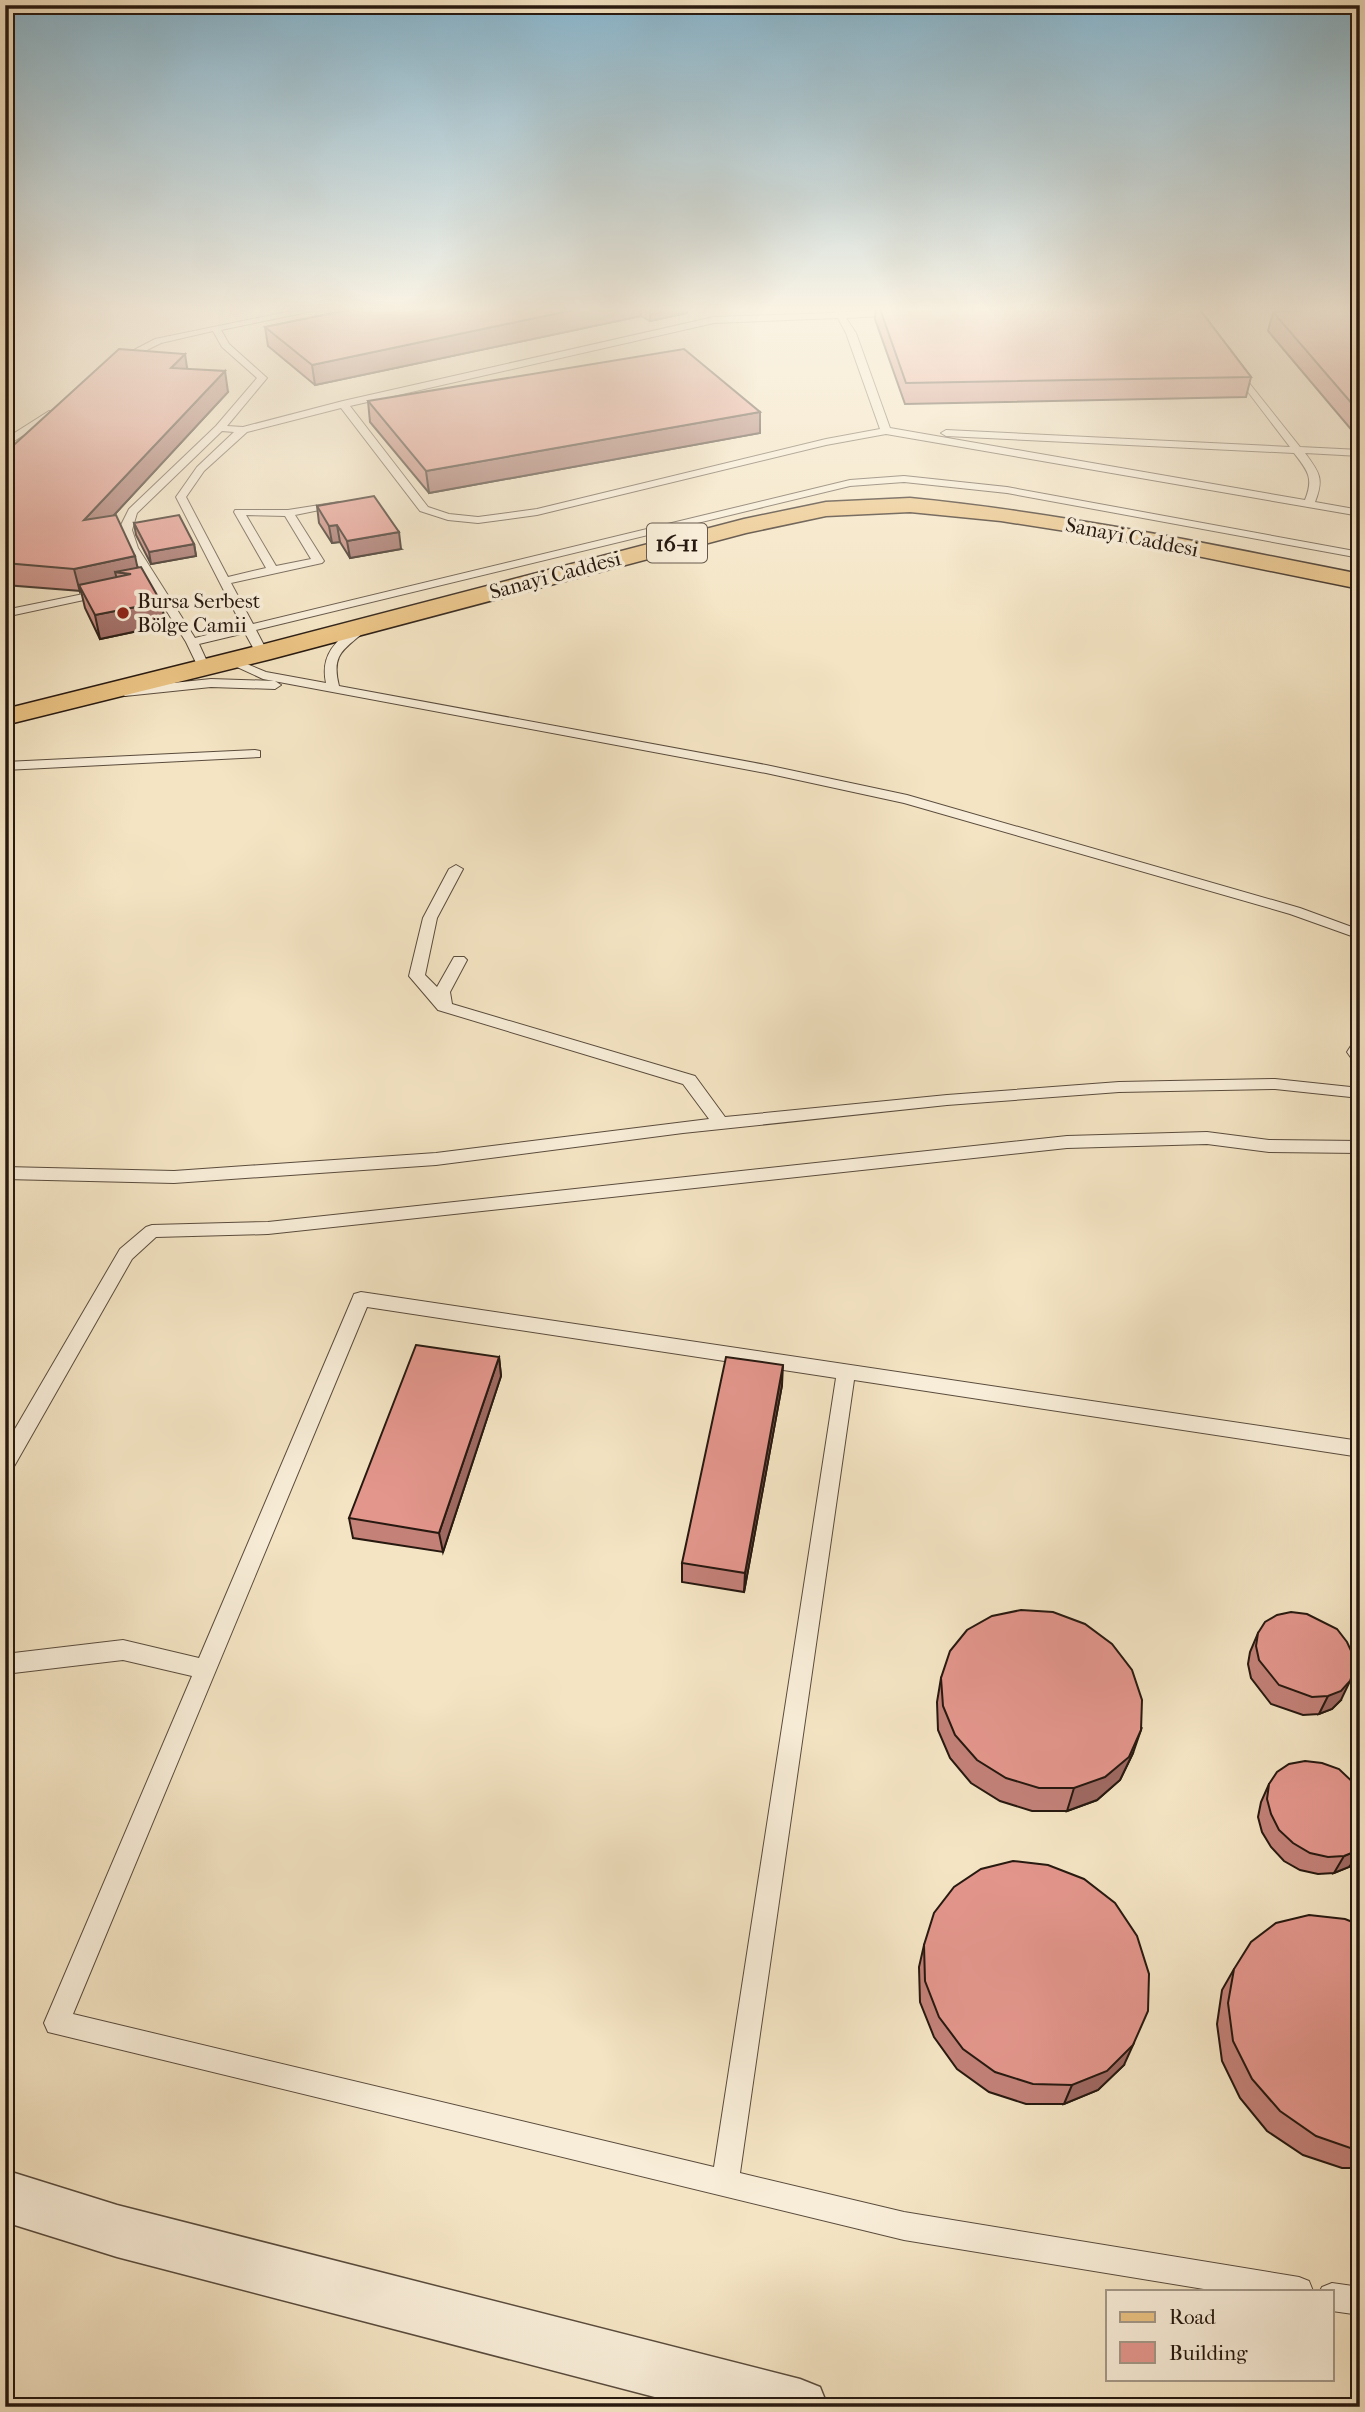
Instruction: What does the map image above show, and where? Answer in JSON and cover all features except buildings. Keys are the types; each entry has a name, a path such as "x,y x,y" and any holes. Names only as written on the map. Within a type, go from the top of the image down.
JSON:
{"main road":[{"name":"Sanayi Caddesi","path":"5,717 204,668 767,520 826,509 875,505 951,508 1052,521 1360,582"}],"street":[{"path":"5,2196 117,2231 800,2407"}],"lane":[{"path":"5,444 42,419"},
{"path":"204,668 192,642 125,533 133,512 228,419"},
{"path":"220,428 243,430 287,419"},
{"path":"354,419 424,509 448,517 478,520 537,512 826,442 886,432 1360,453"},
{"path":"881,419 886,432"},
{"path":"1274,419 1312,469 1316,485 1308,503"},
{"path":"243,430 187,483 181,497 262,653"},
{"path":"886,432 1360,513"},
{"path":"192,642 763,503 850,483 890,480 1007,490 1360,555"},
{"path":"273,570 239,512 289,513 357,502"},
{"path":"223,581 318,561 289,513"},
{"path":"141,585 155,582"},
{"path":"5,614 114,591"},
{"path":"334,689 328,670 333,654 342,641 365,625"},
{"path":"230,661 263,675 766,769 907,799 1282,907 1360,935"},
{"path":"95,696 211,683 334,689"},
{"path":"5,766 255,754"},
{"path":"456,869 430,918 416,976 444,1007 688,1080 721,1124"},
{"path":"444,1004 442,992 459,960"},
{"path":"1360,1045 1355,1052 1360,1058"},
{"path":"5,1174 174,1177 436,1159 934,1101 1119,1087 1275,1084 1360,1093"},
{"path":"5,1464 126,1254 152,1231 268,1228 1067,1142 1207,1138 1269,1146 1360,1147"},
{"path":"1294,2290 904,2226 57,2023 360,1299 1360,1449"},
{"path":"725,2183 846,1372"},
{"path":"5,1664 122,1650 205,1670"},
{"path":"1334,2297 1360,2301"}],"place":[{"name":"Bursa Serbest Bölge Camii","path":"123,613"}]}
